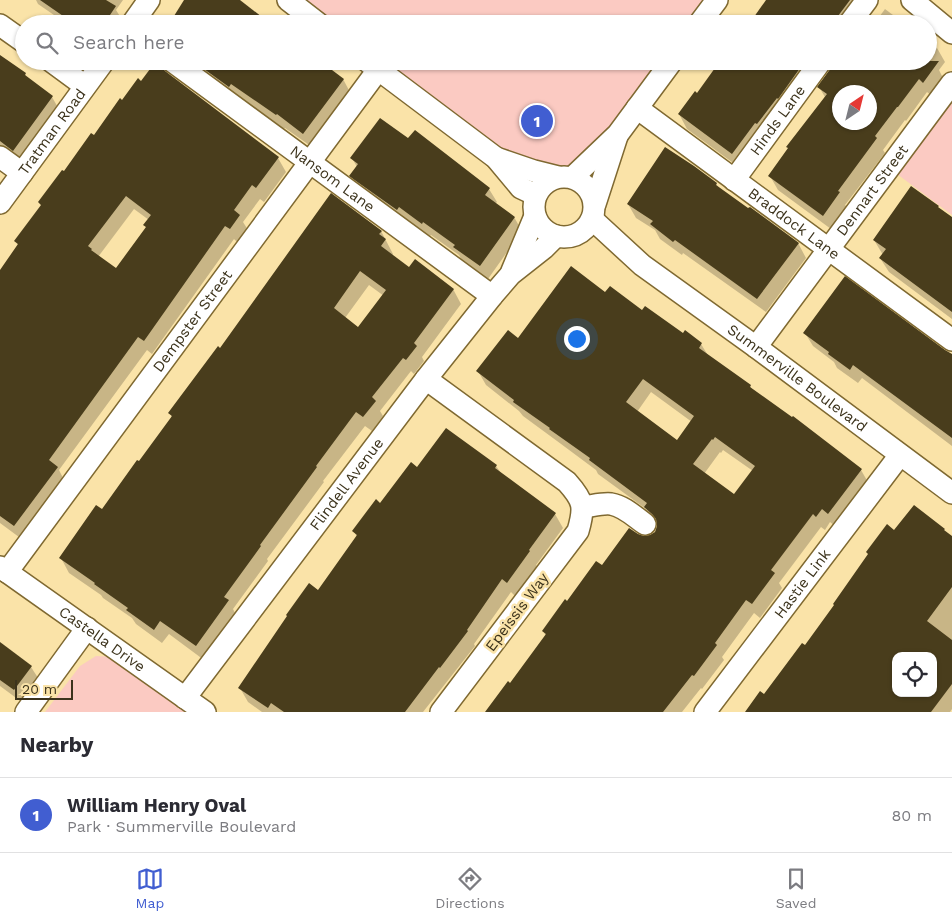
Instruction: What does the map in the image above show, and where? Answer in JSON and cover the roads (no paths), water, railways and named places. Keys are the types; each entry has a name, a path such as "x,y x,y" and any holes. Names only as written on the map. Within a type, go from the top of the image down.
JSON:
{"street":[{"path":"138,15 149,0"},
{"path":"288,0 307,15"},
{"path":"706,15 717,0"},
{"path":"855,15 866,0"},
{"path":"912,0 930,15"},
{"path":"937,21 952,33"},
{"path":"0,25 15,36"},
{"path":"63,70 85,86"},
{"name":"Tratman Road","path":"0,203 97,70"},
{"name":"Nansom Lane","path":"184,70 492,296"},
{"name":"Dempster Street","path":"4,570 310,162 370,70"},
{"path":"378,70 496,158 521,188 536,195"},
{"path":"618,134 593,212 584,231 563,237 549,234 543,229 535,216 536,195 540,188 551,179 565,177 618,134 665,70"},
{"name":"Hinds Lane","path":"734,180 815,70"},
{"name":"Dennart Street","path":"756,347 952,83"},
{"name":"Braddock Lane","path":"637,108 952,340"},
{"path":"0,158 22,173"},
{"path":"496,158 534,171 565,177 585,185 593,197 593,212"},
{"name":"Summerville Boulevard","path":"593,212 642,265"},
{"name":"Flindell Avenue","path":"511,274 535,216"},
{"name":"Summerville Boulevard","path":"563,237 599,243 642,265 952,492"},
{"name":"Flindell Avenue","path":"185,698 426,379 492,296 511,274 544,248 563,237"},
{"path":"426,379 567,482 578,494 583,507 612,504 645,524"},
{"name":"Hastie Link","path":"705,712 900,455"},
{"name":"Epeissis Way","path":"441,712 578,531 583,507"},
{"name":"Castella Drive","path":"4,570 205,712"},
{"path":"26,712 87,628"}],"place":[{"name":"William Henry Oval","path":"537,121"}]}
